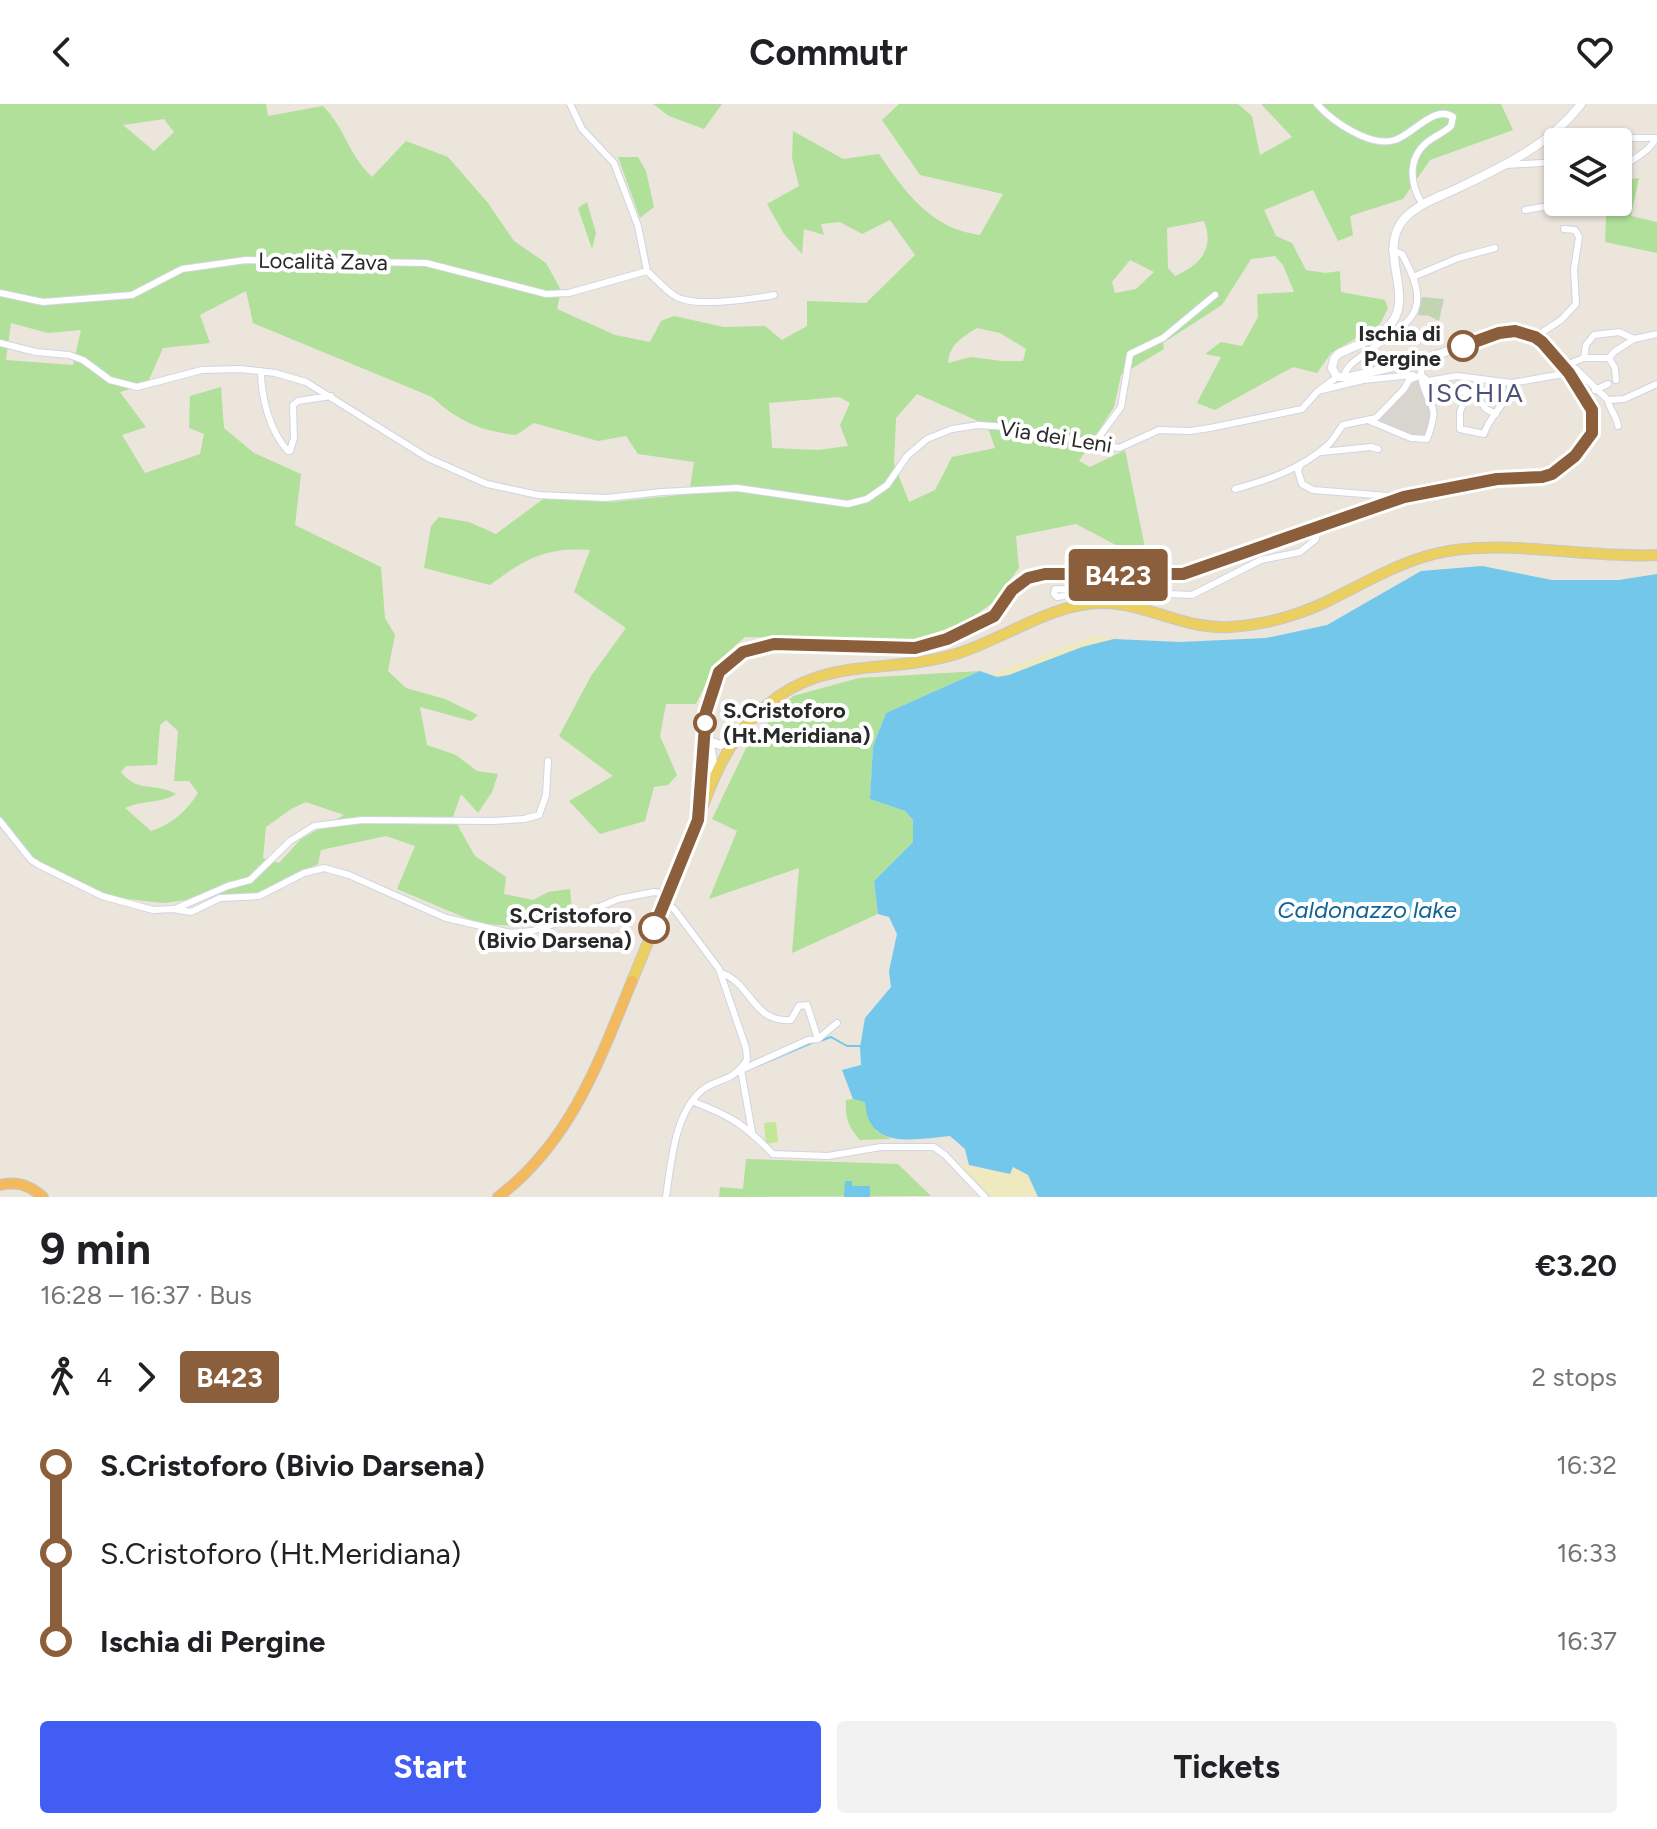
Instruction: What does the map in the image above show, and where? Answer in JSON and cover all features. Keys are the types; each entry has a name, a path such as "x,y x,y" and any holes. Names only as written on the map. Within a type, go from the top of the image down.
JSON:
{"highway":[{"path":"498,1197 544,1154 574,1113 632,981"},
{"path":"0,1185 22,1184 42,1197"}],"main road":[{"path":"632,981 715,777 735,739 759,711 793,685 845,669 918,662 957,654 1062,610 1097,603 1136,608 1188,625 1228,627 1294,615 1411,561 1436,553 1462,549 1520,549 1618,557 1657,555"}],"street":[{"path":"570,104 582,129 614,163 638,226 647,271 675,297 686,300 715,302 774,295"},
{"path":"1317,104 1344,128 1384,141 1397,140 1442,110 1448,112 1453,117 1451,126 1424,146 1414,161 1412,180 1419,206"},
{"path":"698,820 706,712 719,672 743,652 774,644 915,648 947,639 994,616 1012,590 1028,578 1045,574 1183,574 1404,497 1497,479 1542,477 1561,467 1582,448 1592,433 1594,421 1588,399 1567,367 1535,337 1515,331 1499,333 1422,360 1341,377 1332,368 1334,359 1381,332 1397,314 1399,293 1392,250 1399,226 1419,206 1506,165 1544,141 1568,121 1581,104"},
{"path":"1632,138 1657,138"},
{"path":"1632,158 1649,149 1657,138"},
{"path":"1506,165 1544,163"},
{"path":"1525,210 1544,207"},
{"path":"1535,337 1561,320 1576,304 1574,269 1579,237 1575,230 1564,229"},
{"path":"1392,250 1402,254 1413,277 1458,258 1495,248"},
{"name":"Località Zava","path":"0,293 43,302 132,295 182,269 246,260 426,263 546,294 569,293 647,271"},
{"name":"Via dei Leni","path":"0,343 36,352 69,355 83,360 110,380 137,387 202,370 261,371 306,382 428,458 487,484 538,495 606,498 737,488 835,503 867,499 887,485 907,456 927,439 952,429 978,425 1008,427 1119,448 1159,430 1190,431 1302,409 1317,392 1341,377 1351,364 1413,317 1418,297 1413,277"},
{"path":"1093,445 1121,407 1130,354 1163,338 1215,295"},
{"path":"1584,358 1586,345 1594,335 1619,332 1634,339"},
{"path":"1648,338 1657,334"},
{"path":"1609,358 1634,339 1657,340"},
{"path":"1317,392 1363,380 1421,375 1428,381 1457,376 1512,383 1567,367 1584,358 1609,358"},
{"path":"1609,358 1615,368 1616,380"},
{"path":"1370,421 1423,440 1427,438 1435,416 1432,403 1423,391 1422,360"},
{"path":"1567,367 1576,369 1610,401"},
{"path":"261,371 264,400 281,443 288,451 294,438 293,405 298,401 331,396"},
{"path":"1235,489 1267,480 1300,465 1332,441 1343,425 1370,421 1404,389 1409,380 1421,375"},
{"path":"1438,380 1478,398 1486,409 1496,414"},
{"path":"1467,394 1460,412 1460,429 1484,434 1507,401 1512,383"},
{"path":"1595,390 1608,384"},
{"path":"1610,401 1656,385"},
{"path":"1610,401 1608,406 1617,415 1618,426"},
{"path":"1318,452 1378,449"},
{"path":"1300,465 1302,484 1313,490 1404,497"},
{"path":"1097,603 1071,595 1057,597 1055,589 1192,595 1261,560 1300,552 1316,539 1318,527"},
{"path":"701,769 708,778 715,777 706,712"},
{"path":"709,741 720,745 735,739"},
{"path":"173,909 250,880 290,841 314,826 362,820 509,820 539,815 546,795 548,761"},
{"path":"0,821 31,860 39,865 102,896 153,910 191,912 220,898 259,896 304,873 323,868 349,875 446,918 511,933 532,931 574,918 618,899 654,892 667,898 721,973 729,1006 746,1048 747,1060 741,1070 752,1132"},
{"path":"721,973 737,982 766,1016 791,1020 799,1006 807,1005 818,1039"},
{"path":"666,1197 673,1150 683,1121 702,1091 741,1070 818,1039 837,1023"},
{"path":"694,1102 732,1117 773,1154 828,1156 881,1147 934,1147 985,1197"}],"green space":[{"path":"0,104 266,104 268,116 323,106 372,177 406,141 448,157 488,203 514,241 546,263 561,290 557,309 615,335 650,342 661,321 674,316 724,327 765,326 782,340 807,326 807,301 866,303 915,255 890,220 862,234 840,222 821,224 824,235 804,229 802,254 784,234 767,204 799,186 792,158 793,131 843,159 879,154 909,195 933,217 947,225 980,235 1003,194 920,175 882,120 899,104 1238,104 1252,116 1260,155 1292,137 1261,104 1501,104 1513,130 1430,160 1403,199 1350,216 1353,235 1338,241 1313,190 1264,210 1276,236 1292,243 1306,270 1325,273 1340,271 1341,292 1385,300 1388,308 1380,324 1331,353 1317,373 1293,367 1215,410 1197,403 1221,357 1205,354 1221,342 1242,346 1258,317 1257,294 1294,292 1283,265 1275,256 1251,259 1222,305 1163,343 1164,349 1121,375 1114,407 1079,461 1090,467 1125,450 1148,562 1076,524 1016,536 1019,568 994,602 965,622 912,641 745,637 716,663 696,704 666,704 660,736 677,775 668,785 654,787 645,821 600,834 569,801 613,776 559,736 591,676 626,628 574,592 590,550 560,551 536,557 490,585 424,568 431,526 439,517 469,522 496,534 543,499 612,502 689,494 694,462 638,454 626,436 598,441 534,423 516,435 480,428 461,419 432,397 253,323 246,291 200,315 210,343 163,348 147,384 120,392 146,427 122,435 145,473 200,454 204,434 189,428 190,396 221,387 224,428 254,453 301,474 295,525 381,567 385,618 395,635 388,671 406,688 445,699 478,715 471,721 420,707 427,745 456,755 477,771 498,774 492,792 478,813 461,794 453,817 475,856 506,877 504,894 533,900 548,892 570,889 572,910 523,926 480,924 397,889 415,846 386,836 321,850 318,864 255,895 226,895 163,903 110,897 33,859 0,816","holes":["164,119 174,132 154,151 123,125","1204,221 1208,240 1203,255 1192,267 1175,276 1168,268 1167,228","1130,260 1154,272 1136,289 1115,293 1112,282","11,323 48,333 81,330 73,365 6,360","977,328 1000,333 1026,349 1023,361 971,357 948,363 954,346","917,394 987,425 995,448 952,457 935,490 909,502 894,464 896,418","839,397 850,403 840,425 848,446 818,450 772,448 769,403","166,720 178,731 174,781 189,781 198,793 178,816 151,831 125,808 176,794 134,783 121,772 126,766 157,765 160,725","306,802 344,815 301,839 279,863 263,858 266,827 291,809"]},
{"path":"653,104 722,104 704,129 669,116"},
{"path":"618,157 638,157 646,171 654,207 640,218"},
{"path":"1639,178 1632,211 1632,179"},
{"path":"587,202 596,233 592,249 578,208"},
{"path":"1631,216 1657,222 1657,253 1605,242 1606,217"},
{"path":"1422,297 1444,299 1439,321 1418,315"},
{"path":"980,671 886,713 873,746 870,799 905,811 913,820 913,842 874,881 878,914 792,953 799,868 709,899 737,831 712,819 748,744 793,696 859,678"},
{"path":"846,1100 866,1102 876,1131 891,1139 860,1140 847,1117"},
{"path":"776,1122 778,1142 766,1144 764,1123"},
{"path":"746,1159 898,1164 931,1196 719,1197 720,1187 743,1189"}],"sand":[{"path":"1097,635 1114,639 1082,647 1009,675 990,675"},
{"path":"959,1164 1010,1174 1013,1166 1028,1174 1039,1196 991,1197"}],"shaded area":[{"path":"1421,375 1436,413 1424,440 1372,422"}],"water":[{"name":"Caldonazzo lake","path":"1482,566 1552,580 1619,580 1657,574 1657,1197 1038,1197 1028,1175 1013,1167 1010,1174 969,1165 965,1149 950,1136 896,1138 884,1135 875,1128 868,1118 865,1102 853,1099 842,1070 861,1065 860,1047 865,1018 891,987 889,971 897,934 889,917 878,914 874,881 913,842 913,820 905,811 870,799 873,746 886,713 980,671 997,677 1009,675 1082,647 1114,639 1180,642 1266,638 1327,625 1421,571"},
{"path":"845,1181 852,1181 852,1186 870,1186 870,1197 844,1197"}],"waterway":[{"path":"820,1041 831,1037 847,1046 861,1046"},
{"path":"757,1066 814,1042"}],"bus line":[{"name":"B423","path":"654,928 698,820 710,695 719,672 743,652 774,644 915,648 947,639 994,616 1012,590 1028,578 1063,573 1127,576 1183,574 1404,497 1497,479 1531,479 1552,474 1575,456 1592,433 1592,410 1588,399 1569,373 1542,342 1515,331 1499,333 1463,346"}],"place":[{"name":"Ischia di Pergine","path":"1463,346"},
{"name":"S.Cristoforo (Ht.Meridiana)","path":"705,723"},
{"name":"S.Cristoforo (Bivio Darsena)","path":"654,928"}],"district":[{"name":"ISCHIA","path":"1476,393"}]}
